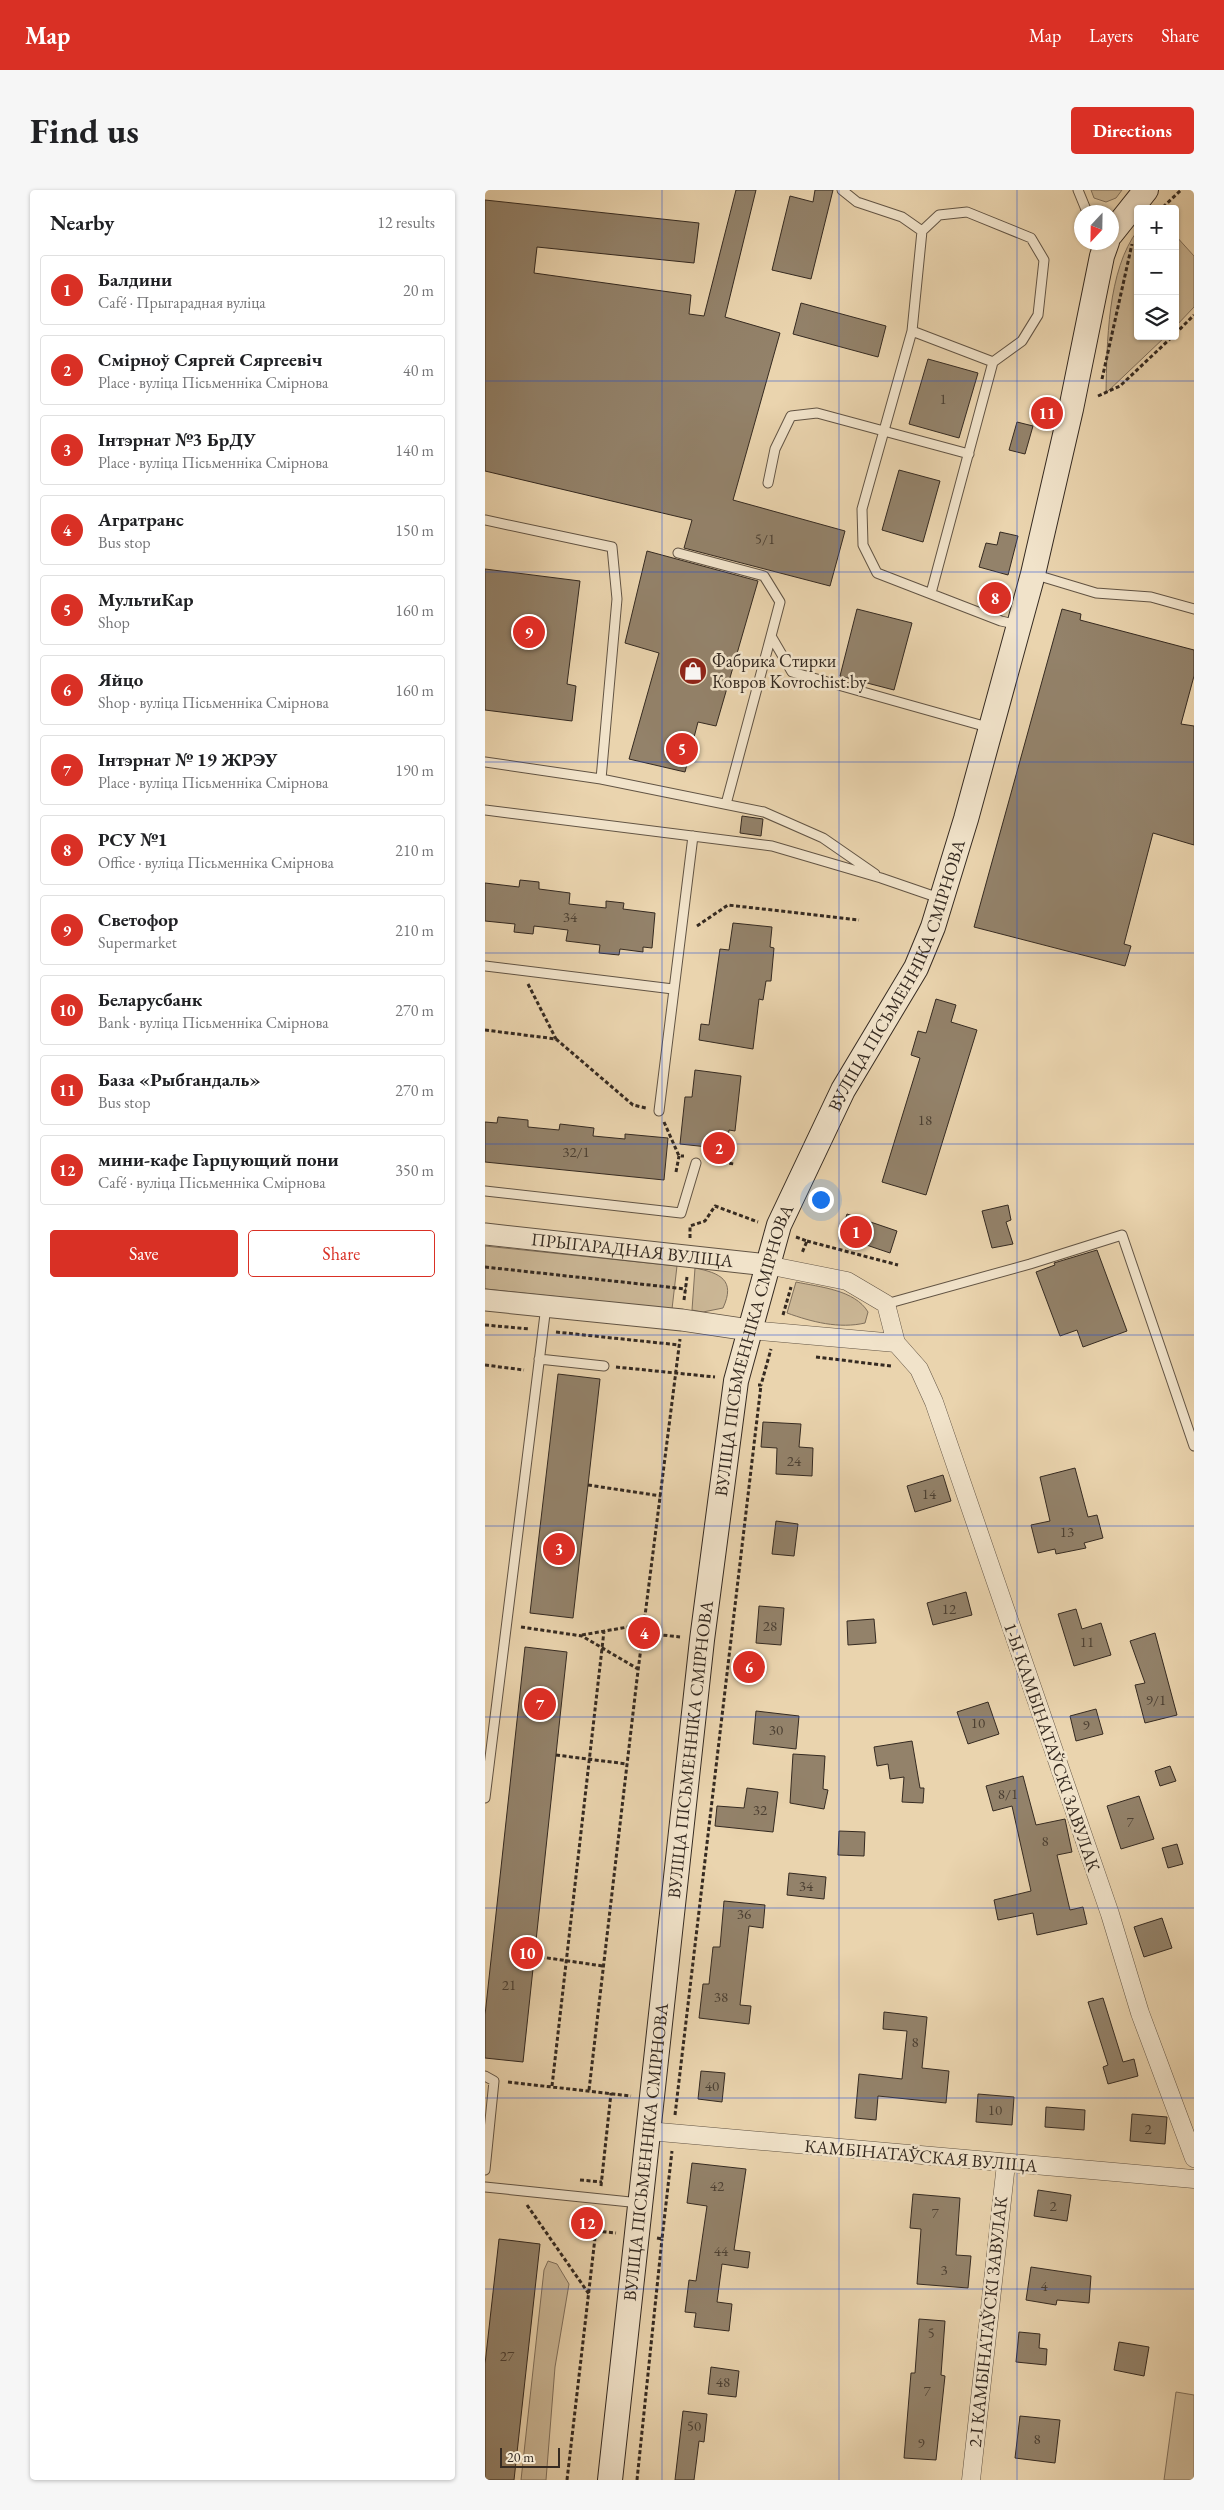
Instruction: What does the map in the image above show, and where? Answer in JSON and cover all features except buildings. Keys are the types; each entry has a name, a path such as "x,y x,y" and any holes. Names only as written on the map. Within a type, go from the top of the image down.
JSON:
{"main road":[{"path":"1119,224 1146,190"},
{"name":"ВУЛІЦА ПІСЬМЕННІКА СМІРНОВА","path":"610,2480 702,1640 736,1381 779,1225 839,1098 916,968 942,899 1033,574 1071,409 1101,250"}],"street":[{"name":"ПРЫГАРАДНАЯ ВУЛІЦА","path":"485,1234 767,1265 847,1281 886,1304"},
{"path":"485,1300 682,1320 749,1330 896,1343 886,1304"},
{"name":"1-Ы КАМБІНАТАЎСКІ ЗАВУЛАК","path":"896,1343 919,1370 934,1402 1110,1914 1140,2013 1194,2158"},
{"name":"КАМБІНАТАЎСКАЯ ВУЛІЦА","path":"648,2131 1006,2164 1194,2179"},
{"name":"2-І КАМБІНАТАЎСКІ ЗАВУЛАК","path":"971,2480 1006,2164"}],"lane":[{"path":"842,190 857,202 902,217 922,231"},
{"path":"1078,190 1084,205"},
{"path":"931,593 993,362 1022,341 1038,315 1044,260 1031,238 967,212 939,215 922,231 911,331 862,509 863,545 877,573 1001,621 1019,625"},
{"path":"911,331 993,362"},
{"path":"768,483 775,449 791,416 817,413 969,454"},
{"path":"485,520 612,547 617,599 601,779"},
{"path":"679,553 764,576 780,602 726,804"},
{"path":"1033,574 1096,592 1151,597 1194,609"},
{"path":"771,636 791,672 991,728"},
{"path":"485,762 601,779 764,812 823,838 881,878"},
{"path":"485,810 773,846 881,878 942,899"},
{"path":"659,1111 693,836"},
{"path":"485,966 673,989"},
{"path":"485,1191 681,1213 696,1163"},
{"path":"886,1304 1030,1264 1122,1235 1194,1446"},
{"path":"485,1798 546,1306"},
{"path":"539,1359 604,1366"},
{"path":"485,2076 493,2081 485,2170"},
{"path":"485,2187 640,2203"}],"path":[{"path":"1165,205 1181,190"},
{"path":"1179,330 1194,315"},
{"path":"1098,396 1120,386 1169,340"},
{"path":"680,938 728,905 859,920"},
{"path":"521,970 556,1039 633,1105 659,1111 679,1156 688,1157"},
{"path":"485,1030 556,1039"},
{"path":"707,1160 734,1164"},
{"path":"493,2081 589,2090 638,1669 686,1289 691,1226 705,1221 715,1206"},
{"path":"807,1241 898,1265"},
{"path":"485,1268 686,1289"},
{"path":"485,1325 679,1345"},
{"path":"770,1351 780,1352"},
{"path":"810,1356 919,1370"},
{"path":"485,1366 537,1371"},
{"path":"637,2480 673,2134 761,1386"},
{"path":"588,1485 661,1496"},
{"path":"507,1625 582,1636 645,1624"},
{"path":"552,2086 604,1631"},
{"path":"644,1633 702,1640"},
{"path":"582,1636 638,1669"},
{"path":"556,1755 627,1764"},
{"path":"534,1956 603,1966"},
{"path":"567,2480 597,2231 611,2094"},
{"path":"517,2190 589,2295"},
{"path":"597,2231 662,2239"}],"shaded area":[{"path":"1091,190 1122,190 1116,198 1106,202 1094,198"},
{"path":"1134,236 1134,340 1162,340 1106,393 1108,330 1111,308 1120,265"},
{"path":"1179,239 1194,256 1194,307 1179,323"},
{"path":"485,1246 677,1266 672,1309 485,1289"},
{"path":"695,1268 712,1272 723,1279 728,1291 723,1308 703,1312 692,1310"},
{"path":"796,1282 826,1288 855,1299 868,1312 865,1323 855,1325 826,1324 787,1313"},
{"path":"548,2261 557,2264 569,2284 555,2367 546,2480 521,2480 544,2270"},
{"path":"1176,2392 1194,2395 1194,2480 1164,2480"}],"place":[{"name":"База «Рыбгандаль»","path":"1047,413"},
{"name":"РСУ №1","path":"995,598"},
{"name":"Светофор","path":"529,632"},
{"name":"Фабрика Стирки Ковров Kovrochist.by","path":"693,671"},
{"name":"МультиКар","path":"682,749"},
{"name":"Смірноў Сяргей Сяргеевіч","path":"719,1148"},
{"name":"Балдини","path":"856,1232"},
{"name":"Інтэрнат №3 БрДУ","path":"559,1549"},
{"name":"Агратранс","path":"644,1633"},
{"name":"Яйцо","path":"749,1667"},
{"name":"Інтэрнат № 19 ЖРЭУ","path":"540,1704"},
{"name":"Беларусбанк","path":"527,1953"},
{"name":"мини-кафе Гарцующий пони","path":"587,2223"}]}
